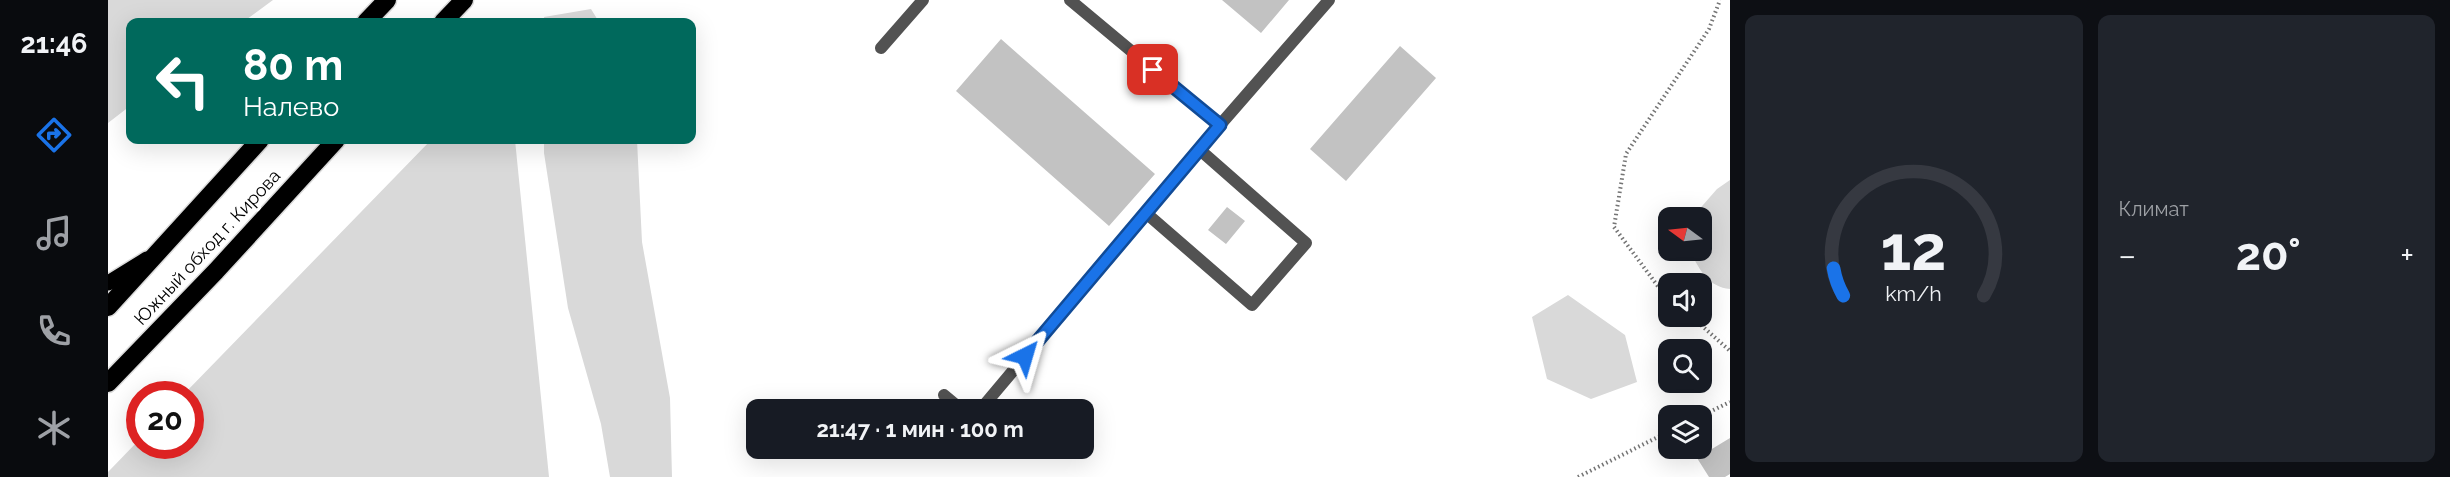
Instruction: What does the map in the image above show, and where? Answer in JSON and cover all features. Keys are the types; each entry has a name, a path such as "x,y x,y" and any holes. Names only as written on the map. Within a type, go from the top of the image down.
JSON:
{"highway":[{"path":"370,18 387,0"},
{"path":"447,18 464,0"},
{"name":"Южный обход г. Кирова","path":"108,307 256,144"},
{"name":"Южный обход г. Кирова","path":"108,383 216,271 332,144"}],"main road":[{"path":"108,283 160,251"}],"lane":[{"path":"881,48 923,0"},
{"path":"1070,0 1220,125"},
{"path":"989,399 1220,125 1329,0"},
{"path":"1146,213 1251,305 1306,243 1200,150"},
{"path":"944,395 949,399"}],"path":[{"path":"1658,286 1614,227 1626,153 1709,29 1720,0"},
{"path":"1703,327 1730,351"},
{"path":"1712,411 1730,402"},
{"path":"1578,477 1658,437"}],"shaded area":[{"path":"108,0 273,0 248,18 126,18 126,109 108,123"},
{"path":"591,9 597,18 544,18"},
{"path":"427,144 515,144 549,477 108,477 108,472 126,453 126,459 204,459 204,381 197,381"},
{"path":"544,144 637,144 642,242 670,398 672,477 610,477 601,424 568,308"},
{"path":"1730,180 1730,289 1722,288 1712,282 1712,273 1703,273 1696,261 1712,261 1712,207 1701,207 1717,189"},
{"path":"1568,295 1625,335 1637,382 1591,399 1547,379 1532,317"}],"building":[{"path":"1222,0 1289,0 1261,33"},
{"path":"1001,39 1155,174 1109,226 956,91"},
{"path":"1400,46 1436,78 1346,181 1310,149"},
{"path":"1227,207 1245,221 1226,244 1208,230"},
{"path":"1730,438 1730,474 1725,477 1709,477 1698,459 1712,459 1712,449"}],"route":[{"path":"1025,356 1220,125 1153,70"}]}
